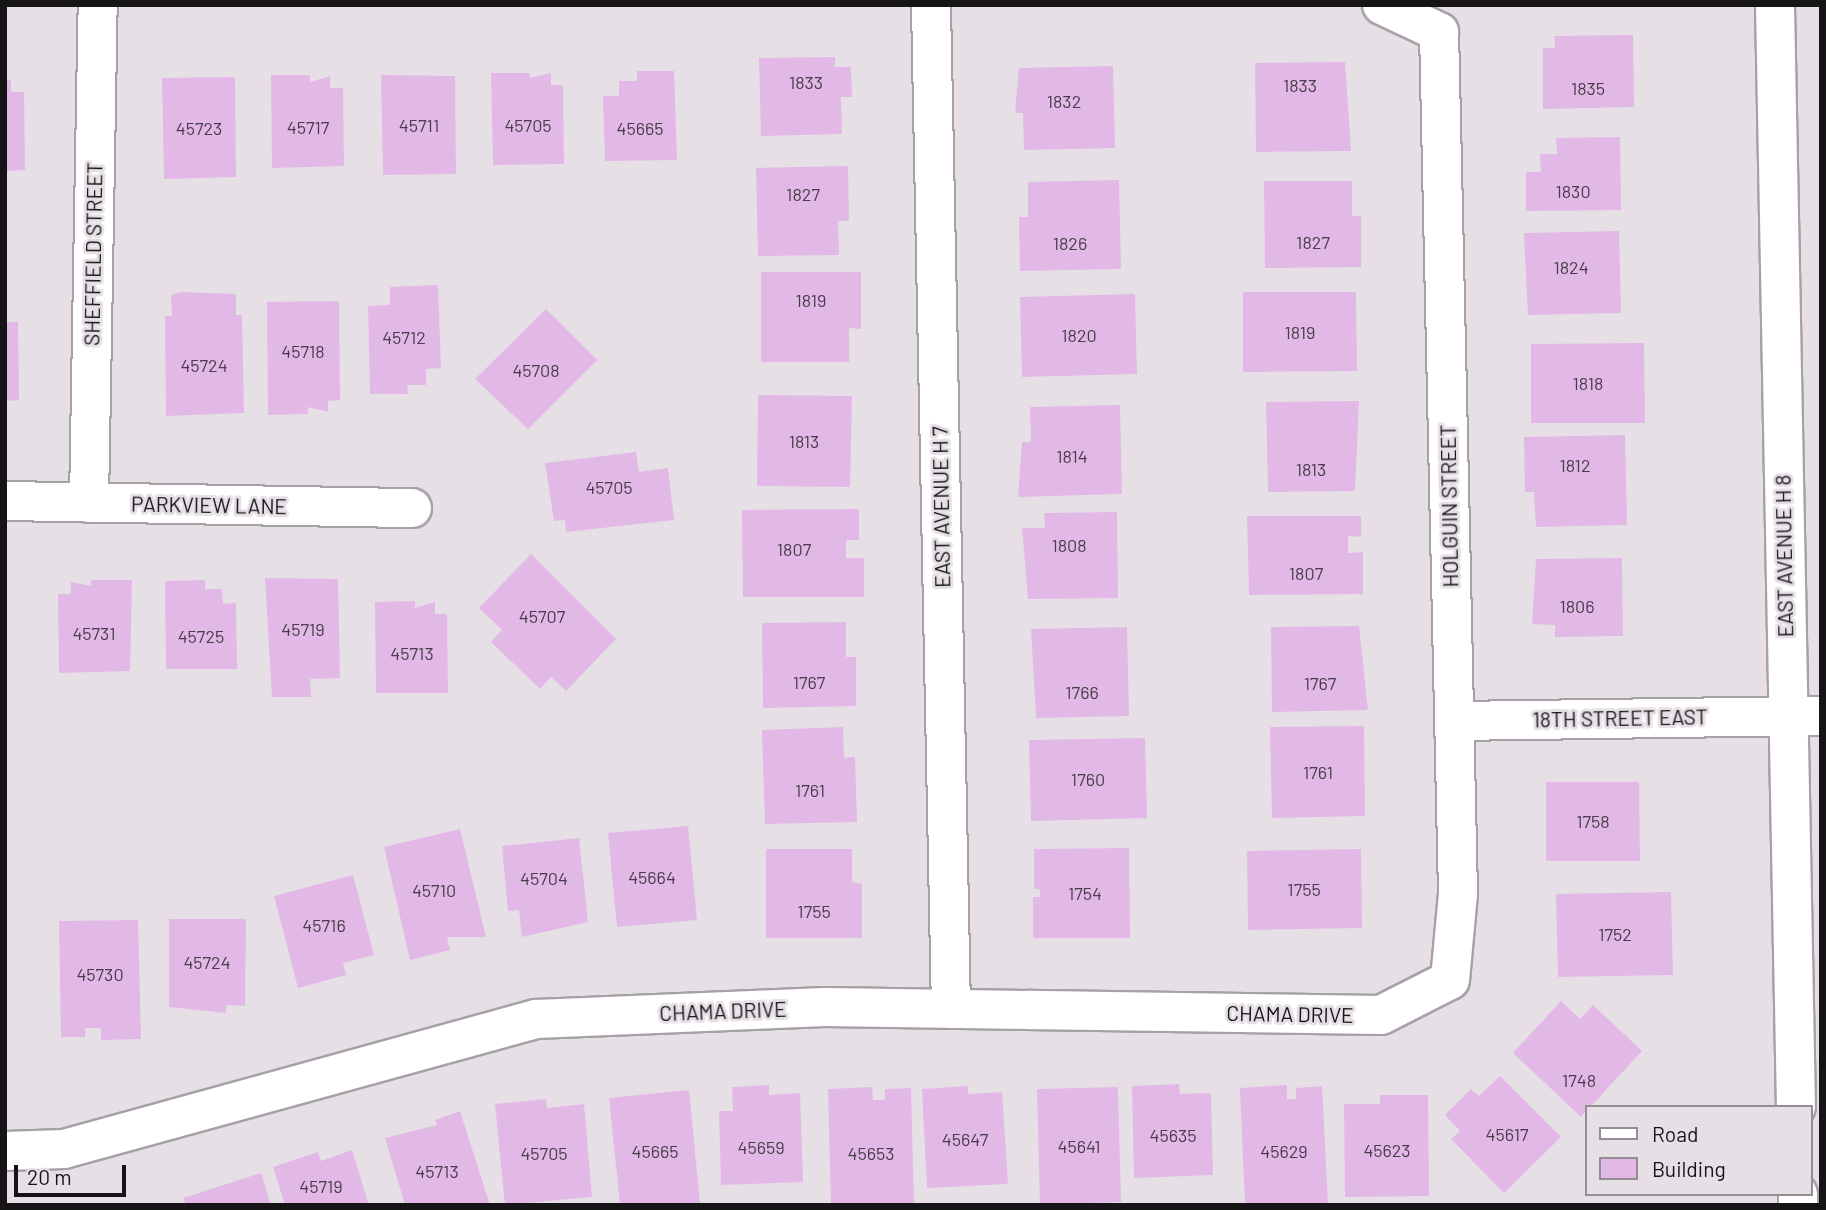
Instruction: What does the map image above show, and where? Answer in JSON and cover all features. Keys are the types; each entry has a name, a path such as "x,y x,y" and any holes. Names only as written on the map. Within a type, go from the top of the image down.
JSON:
{"street":[{"name":"SHEFFIELD STREET","path":"89,503 98,5"},
{"name":"EAST AVENUE H 7","path":"931,5 951,1009"},
{"name":"HOLGUIN STREET","path":"1382,5 1439,32 1458,894 1450,980"},
{"name":"EAST AVENUE H 8","path":"1774,5 1804,715 1796,1105"},
{"name":"PARKVIEW LANE","path":"5,501 412,508"},
{"name":"18TH STREET EAST","path":"1454,721 1804,715"},
{"name":"CHAMA DRIVE","path":"5,1152 64,1149 536,1019 825,1007 1381,1015 1450,980"}],"building":[{"path":"1633,35 1634,107 1543,109 1543,48 1555,48 1554,36"},
{"path":"835,57 835,67 851,67 852,97 841,97 842,134 761,136 759,58"},
{"path":"1345,62 1351,151 1256,152 1255,63"},
{"path":"1113,66 1115,148 1024,150 1023,113 1015,113 1019,68"},
{"path":"637,71 674,71 677,160 605,161 603,96 619,96 619,81 637,81"},
{"path":"491,73 530,73 530,78 551,73 551,85 563,85 564,164 493,165"},
{"path":"271,75 310,75 310,82 330,76 330,88 343,88 344,166 272,168"},
{"path":"381,75 455,76 456,174 383,175"},
{"path":"235,77 236,177 164,179 162,78"},
{"path":"5,80 11,80 11,92 24,92 25,170 5,171"},
{"path":"1620,137 1621,210 1526,211 1526,172 1541,172 1540,154 1557,154 1556,138"},
{"path":"848,166 849,221 838,221 839,255 758,256 756,168"},
{"path":"1119,180 1121,269 1020,271 1019,217 1028,217 1028,182"},
{"path":"1264,181 1352,181 1352,216 1361,216 1361,267 1265,268"},
{"path":"1619,231 1621,313 1528,315 1524,233"},
{"path":"761,272 861,272 861,329 849,328 849,362 761,362"},
{"path":"438,285 441,368 426,369 426,385 407,385 408,394 370,394 368,306 390,305 390,287"},
{"path":"181,292 236,294 236,315 242,315 244,413 166,416 165,316 172,316 171,295"},
{"path":"1243,292 1356,292 1357,371 1243,372"},
{"path":"1135,294 1137,374 1022,377 1020,297"},
{"path":"339,301 340,400 328,401 328,412 308,407 308,414 268,415 267,302"},
{"path":"546,309 597,360 528,429 475,379"},
{"path":"5,322 18,322 19,400 5,401"},
{"path":"1644,343 1645,423 1531,423 1531,344"},
{"path":"758,395 852,396 850,487 757,486"},
{"path":"1359,401 1355,491 1268,492 1266,402"},
{"path":"1120,405 1122,494 1018,497 1022,442 1031,442 1030,407"},
{"path":"1625,435 1627,525 1536,527 1534,492 1525,492 1524,437"},
{"path":"636,452 639,472 668,468 674,520 566,532 565,520 554,521 545,463"},
{"path":"859,509 859,540 846,540 846,558 864,558 864,597 743,597 742,510"},
{"path":"1117,512 1118,598 1028,599 1022,528 1045,528 1044,513"},
{"path":"1247,516 1361,516 1361,537 1348,536 1348,553 1363,552 1363,594 1249,595"},
{"path":"531,554 616,639 566,691 551,677 540,689 491,642 502,630 479,608"},
{"path":"1622,558 1623,636 1555,637 1555,625 1532,624 1536,559"},
{"path":"265,578 338,579 340,678 310,679 311,697 272,697"},
{"path":"91,580 132,580 130,671 59,673 58,594 71,594 71,582 91,586"},
{"path":"205,580 205,589 222,589 223,604 236,603 237,669 166,669 165,581"},
{"path":"415,601 415,608 435,602 435,614 447,614 448,693 376,693 375,602"},
{"path":"846,622 846,657 856,657 856,706 763,708 762,623"},
{"path":"1359,626 1368,710 1272,712 1271,627"},
{"path":"1127,627 1129,716 1036,718 1031,629"},
{"path":"1364,726 1365,816 1272,818 1270,727"},
{"path":"843,727 844,758 855,757 857,822 765,824 762,730"},
{"path":"1145,738 1147,818 1031,821 1029,740"},
{"path":"1546,782 1639,782 1640,861 1546,861"},
{"path":"688,826 697,920 617,927 608,833"},
{"path":"460,829 486,937 447,937 450,950 410,960 384,847"},
{"path":"579,838 588,922 522,937 519,910 508,911 502,846"},
{"path":"1129,848 1130,938 1033,938 1033,897 1040,897 1040,889 1034,889 1034,849"},
{"path":"766,849 852,849 852,882 862,884 862,938 766,938"},
{"path":"1361,849 1362,928 1248,930 1247,851"},
{"path":"353,875 374,955 343,963 346,975 298,988 274,896"},
{"path":"1671,892 1673,975 1558,977 1556,894"},
{"path":"169,919 246,919 245,1006 226,1005 226,1013 169,1007"},
{"path":"138,920 141,1039 101,1040 101,1028 85,1028 85,1037 61,1037 59,921"},
{"path":"1561,1001 1580,1019 1593,1005 1642,1051 1592,1105 1584,1105 1584,1114 1581,1117 1513,1053"},
{"path":"1500,1076 1561,1137 1504,1193 1451,1139 1460,1131 1445,1115 1471,1089 1479,1096"},
{"path":"1179,1084 1180,1094 1211,1093 1213,1175 1134,1178 1132,1086"},
{"path":"769,1085 769,1095 800,1093 803,1182 721,1185 719,1111 733,1111 732,1087"},
{"path":"1287,1085 1287,1099 1296,1099 1296,1088 1322,1086 1328,1203 1245,1205 1240,1088"},
{"path":"968,1086 968,1094 1002,1092 1008,1184 927,1188 922,1089"},
{"path":"872,1087 873,1100 885,1100 885,1089 911,1088 914,1205 831,1205 828,1089"},
{"path":"1118,1087 1121,1202 1040,1205 1037,1089"},
{"path":"689,1090 700,1203 620,1205 609,1098"},
{"path":"1380,1095 1428,1095 1429,1196 1345,1197 1344,1104 1380,1104"},
{"path":"546,1099 547,1108 584,1104 592,1197 505,1205 495,1104"},
{"path":"460,1111 490,1205 405,1205 385,1138 437,1125 435,1120"},
{"path":"352,1150 369,1205 285,1205 273,1167 318,1152 321,1161"},
{"path":"261,1173 271,1205 186,1205 183,1198"}]}
